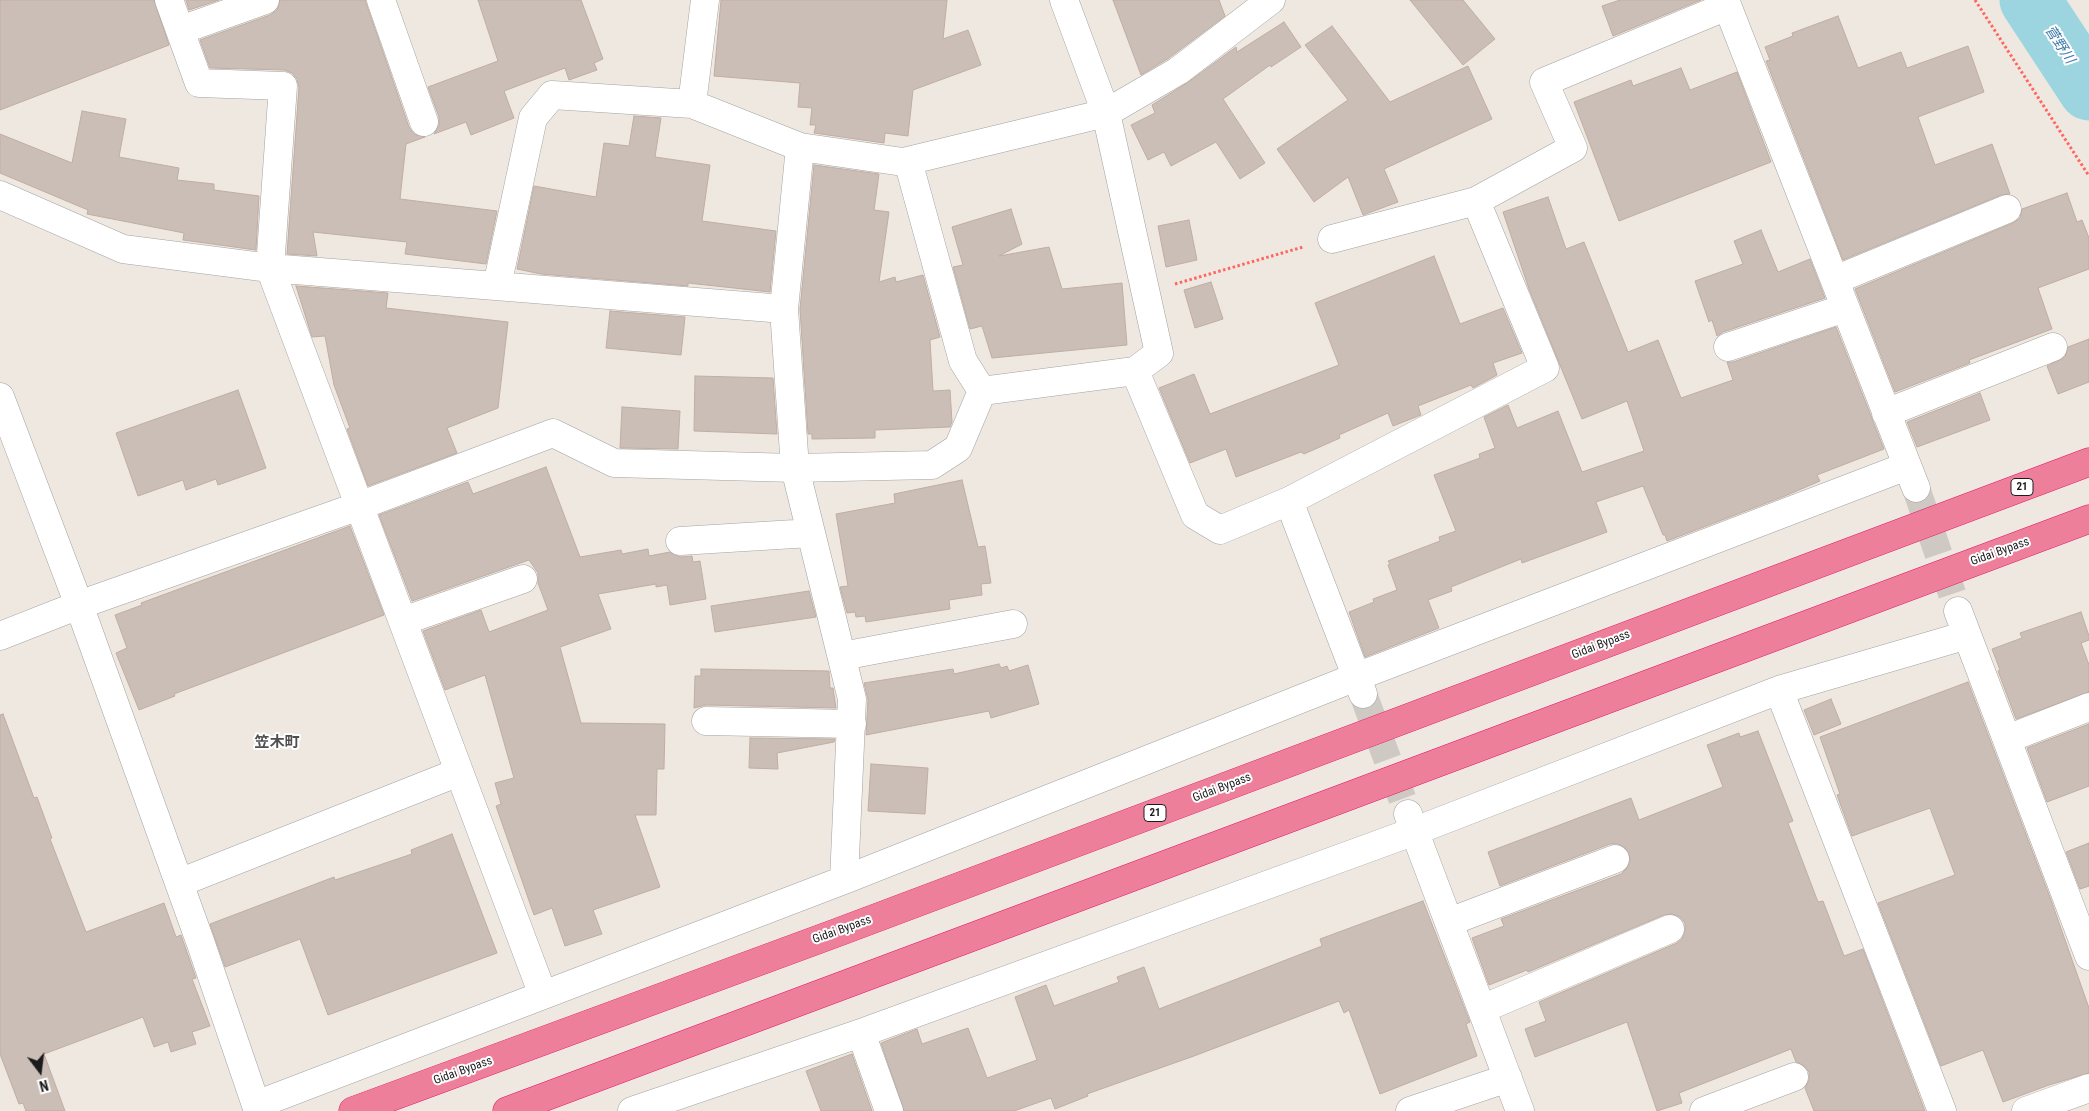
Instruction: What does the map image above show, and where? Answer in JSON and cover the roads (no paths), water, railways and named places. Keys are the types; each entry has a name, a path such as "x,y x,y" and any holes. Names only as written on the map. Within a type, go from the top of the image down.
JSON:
{"highway":[{"name":"Gidai Bypass","path":"353,1111 827,936 2089,462"},
{"name":"Gidai Bypass","path":"507,1111 2089,519"}],"street":[{"path":"169,0 199,83 283,86 270,268 543,995"},
{"path":"181,30 265,0"},
{"path":"381,0 424,122"},
{"path":"692,104 705,0"},
{"path":"982,391 1135,371 1159,352 1106,113 1064,0"},
{"path":"498,286 533,118 552,95 692,104 800,146 903,162 1106,113 1178,71 1271,0"},
{"path":"0,397 79,605 179,883 257,1108 543,995 844,880 1912,477 1726,3 1544,82 1573,148 1476,201 1332,239"},
{"path":"800,146 784,309 795,468 852,699 844,880"},
{"path":"908,161 963,361 982,391"},
{"path":"0,195 123,249 270,268 784,309"},
{"path":"1135,371 1195,515 1220,530 1289,502 1546,368 1476,201"},
{"path":"1834,280 2006,209"},
{"path":"1728,346 1845,308"},
{"path":"1886,413 2053,347"},
{"path":"0,636 79,605 359,506 553,433 614,463 795,468 932,465 958,448 982,391"},
{"path":"1289,502 1360,685"},
{"path":"680,541 811,533"},
{"path":"403,622 523,579"},
{"path":"632,1111 860,1033 1412,822 1962,623 2086,941"},
{"path":"842,656 1013,624"},
{"path":"1778,690 1942,1111"},
{"path":"2007,739 2089,707"},
{"path":"706,721 852,724"},
{"path":"179,883 459,772"},
{"path":"1412,822 1520,1111"},
{"path":"1449,922 1615,858"},
{"path":"1482,1009 1670,929"},
{"path":"860,1033 889,1111"},
{"path":"1704,1111 1794,1077"},
{"path":"1410,1111 1508,1078"},
{"path":"2026,1111 2089,1088"}],"waterway":[{"name":"菅野川","path":"2030,0 2089,90"}],"tunnel":[{"path":"1916,488 1958,611"},
{"path":"1363,694 1408,814"}],"district":[{"name":"笠木町","path":"277,743"}]}
